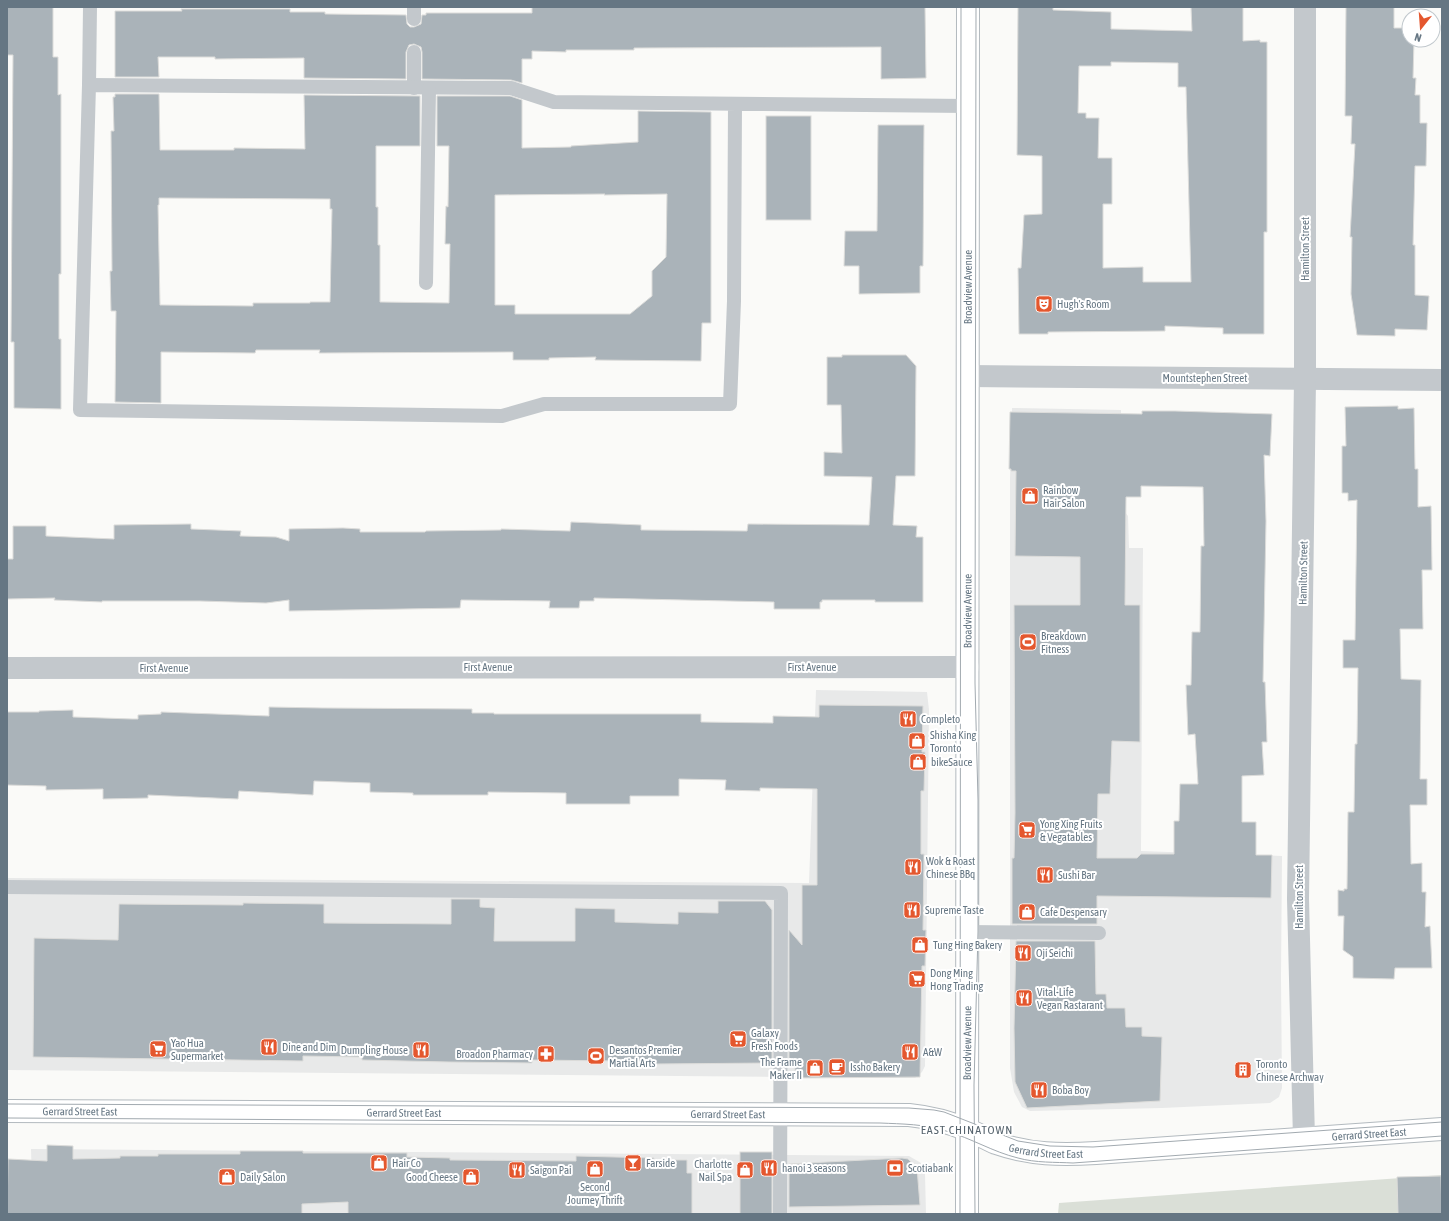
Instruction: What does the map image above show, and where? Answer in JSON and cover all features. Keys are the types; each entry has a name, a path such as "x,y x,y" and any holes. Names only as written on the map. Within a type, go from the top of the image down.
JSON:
{"main road":[{"name":"Broadview Avenue","path":"967,1214 969,376 968,7"},
{"name":"Gerrard Street East","path":"7,1111 780,1114 919,1116 943,1121 968,1130 996,1143 1018,1149 1053,1155 1104,1153 1442,1129"}],"street":[{"name":"Hamilton Street","path":"1304,1138 1298,899 1305,379 1306,7"},
{"name":"Mountstephen Street","path":"969,376 1442,380"},
{"name":"First Avenue","path":"7,668 968,668"}],"lane":[{"path":"90,7 80,410 502,416 544,404 730,404 734,301 735,104"},
{"path":"414,52 414,88"},
{"path":"89,85 429,89 511,88 554,102 968,106"},
{"path":"426,283 429,89"},
{"path":"7,887 781,893 780,1214"},
{"path":"968,932 1099,934"}],"shaded area":[{"path":"1012,408 1121,410 1121,507 1128,516 1129,548 1143,548 1141,851 1282,856 1282,1088 1279,1097 1270,1103 1162,1108 1030,1111 1022,1107 1014,1092 1010,1068 1010,479"},
{"path":"816,690 927,692 929,710 925,1066 922,1072 915,1078 7,1070 7,878 809,883"},
{"path":"31,1149 909,1156 921,1163 925,1174 926,1214 33,1214"},
{"path":"1442,1175 1442,1214 1058,1214 1059,1203"}],"building":[{"path":"7,7 53,7 53,57 58,57 58,95 61,94 61,274 59,274 59,339 61,339 61,409 14,408 14,342 11,342 13,55 7,55"},
{"path":"532,7 925,7 926,78 881,79 881,47 634,48 634,50 566,50 566,52 532,51 532,59 522,59 522,83 511,80 422,79 421,47 414,44 409,45 406,52 406,79 304,78 304,58 215,59 215,57 158,57 159,77 115,77 115,11 182,11 181,9 290,9 290,12 325,12 325,14 406,15 407,24 410,27 414,27 421,24 422,15 426,15 426,13 532,13"},
{"path":"1018,7 1053,7 1053,10 1111,12 1111,29 1192,31 1191,7 1243,7 1243,41 1260,40 1260,42 1267,42 1267,232 1264,232 1264,334 1223,334 1223,328 1165,326 1165,331 1048,332 1048,334 1019,334 1018,268 1021,268 1024,215 1042,214 1042,156 1017,155","holes":["1111,62 1178,63 1178,87 1186,87 1191,282 1143,282 1143,267 1103,268 1103,204 1112,204 1112,158 1098,158 1099,118 1086,118 1086,113 1078,113 1079,66 1111,66"]},
{"path":"1346,7 1394,7 1394,28 1401,28 1401,48 1414,48 1413,78 1416,78 1415,95 1420,95 1420,123 1427,123 1426,166 1415,166 1413,245 1415,245 1415,295 1429,296 1427,330 1395,329 1395,336 1357,335 1351,294 1352,237 1350,237 1355,144 1351,144 1352,116 1345,116"},
{"path":"115,94 159,94 160,150 234,150 234,148 305,149 304,95 420,96 420,146 376,146 376,207 378,207 378,245 380,245 380,302 449,303 450,244 445,244 446,206 448,207 449,146 437,146 437,96 510,96 522,100 522,148 571,147 638,142 638,111 711,112 711,323 702,323 701,361 595,360 596,357 549,358 549,360 513,360 513,352 319,353 320,350 256,350 255,353 161,352 161,403 115,402 116,311 111,311 110,271 112,271 111,131 114,131 113,97 115,97","holes":["605,194 604,195 667,194 666,257 652,271 652,296 630,314 515,314 515,305 495,305 495,195","159,198 330,199 330,209 332,209 330,302 253,303 253,306 160,305"]},
{"path":"766,116 811,116 811,220 766,220"},
{"path":"878,125 924,125 923,266 920,266 920,293 859,294 859,266 844,266 845,231 877,231"},
{"path":"842,355 906,355 916,366 915,476 896,476 893,525 917,526 916,537 923,537 923,602 822,600 822,602 820,602 820,609 774,609 774,602 594,598 594,601 580,601 579,608 549,608 550,601 461,600 460,608 289,611 289,600 266,603 200,601 102,602 54,600 55,598 7,599 7,559 13,559 13,526 46,526 46,536 114,539 114,525 191,524 191,529 241,531 240,536 276,537 289,541 289,529 343,528 360,529 360,532 425,532 501,529 570,531 571,522 641,525 641,530 747,531 748,524 869,525 872,477 824,476 824,452 842,453 841,405 827,405 827,357 842,357"},
{"path":"1398,406 1398,409 1414,408 1415,469 1418,469 1418,507 1431,506 1432,570 1422,570 1423,629 1400,629 1401,679 1421,680 1420,779 1427,779 1427,805 1410,805 1411,864 1422,863 1422,892 1426,892 1425,927 1430,926 1432,968 1395,968 1394,979 1353,978 1353,957 1343,950 1344,916 1338,916 1338,890 1344,891 1344,889 1347,889 1348,812 1354,812 1355,744 1357,744 1358,668 1343,668 1343,640 1355,640 1357,500 1348,501 1348,493 1342,493 1342,446 1346,446 1345,407"},
{"path":"1142,411 1175,411 1272,414 1270,456 1264,455 1266,521 1263,682 1265,682 1267,742 1262,742 1264,775 1242,776 1242,822 1256,822 1256,855 1272,855 1271,898 1097,896 1097,924 1012,924 1012,858 1014,858 1015,813 1014,605 1080,605 1080,557 1015,556 1016,471 1011,471 1011,469 1009,469 1010,412 1142,414","holes":["1141,486 1203,487 1204,546 1201,546 1200,632 1192,632 1191,685 1186,685 1188,735 1195,734 1198,784 1180,784 1179,821 1174,821 1174,854 1141,854 1137,858 1097,858 1098,794 1110,794 1112,741 1140,742 1140,605 1125,605 1126,497 1141,497"]},
{"path":"819,705 923,706 922,752 925,752 924,791 921,791 921,854 924,854 923,930 926,930 925,966 922,966 920,1077 795,1078 795,1063 789,1063 789,930 802,945 802,885 817,885 817,789 760,788 760,791 725,790 726,780 679,779 679,796 630,796 630,804 566,804 566,793 488,792 488,795 413,795 413,793 370,792 370,783 314,781 313,795 239,791 238,799 148,795 148,798 103,799 103,789 46,790 46,786 7,785 7,712 73,710 73,717 138,719 138,715 161,714 161,712 269,716 269,707 472,709 472,713 494,714 701,714 701,722 773,723 773,716 819,717"},
{"path":"451,899 480,899 480,907 495,908 494,941 575,941 575,908 615,909 615,922 678,924 678,912 718,913 718,901 765,901 772,910 772,1063 655,1064 620,1063 620,1061 532,1060 532,1063 449,1062 362,1060 362,1057 303,1056 303,1061 33,1057 34,938 118,940 119,904 324,904 324,923 451,924"},
{"path":"1016,941 1095,941 1096,994 1106,994 1107,1008 1125,1008 1126,1027 1142,1027 1142,1036 1162,1037 1160,1101 1027,1108 1015,1082 1014,1028"},
{"path":"47,1145 73,1146 73,1159 120,1158 120,1156 158,1156 158,1154 240,1154 240,1151 303,1151 303,1153 407,1153 407,1157 450,1158 450,1160 576,1161 576,1156 687,1160 687,1173 692,1173 692,1214 348,1214 348,1202 302,1204 302,1214 7,1214 8,1159 47,1161"},
{"path":"740,1152 772,1152 772,1214 740,1214"},
{"path":"902,1158 908,1159 917,1168 920,1205 789,1207 789,1164"},
{"path":"1441,1176 1442,1214 1398,1214 1397,1177"}],"tram line":[{"path":"960,1214 961,7"},
{"path":"975,1214 974,1085 978,932 978,800 975,683 976,7"},
{"path":"7,1104 909,1108 944,1112 1018,1141 1050,1146 1093,1147 1442,1122"},
{"path":"7,1118 880,1123 922,1126 938,1129 1025,1160 1073,1163 1442,1136"}],"place":[{"name":"Hugh's Room","path":"1044,304"},
{"name":"Rainbow Hair Salon","path":"1030,496"},
{"name":"Breakdown Fitness","path":"1028,642"},
{"name":"Completo","path":"908,719"},
{"name":"Shisha King Toronto","path":"917,741"},
{"name":"bikeSauce","path":"918,762"},
{"name":"Yong Xing Fruits & Vegatables","path":"1027,830"},
{"name":"Wok & Roast Chinese BBq","path":"913,867"},
{"name":"Sushi Bar","path":"1045,875"},
{"name":"Supreme Taste","path":"912,910"},
{"name":"Cafe Despensary","path":"1027,912"},
{"name":"Tung Hing Bakery","path":"920,945"},
{"name":"Oji Seichi","path":"1023,953"},
{"name":"Dong Ming Hong Trading","path":"917,979"},
{"name":"Vital-Life Vegan Rastarant","path":"1024,998"},
{"name":"Galaxy Fresh Foods","path":"738,1039"},
{"name":"Dine and Dim","path":"269,1047"},
{"name":"Yao Hua Supermarket","path":"158,1049"},
{"name":"Dumpling House","path":"421,1050"},
{"name":"A&W","path":"910,1052"},
{"name":"Broadon Pharmacy","path":"546,1054"},
{"name":"Desantos Premier Martial Arts","path":"596,1056"},
{"name":"Issho Bakery","path":"837,1067"},
{"name":"The Frame Maker II","path":"815,1068"},
{"name":"Toronto Chinese Archway","path":"1243,1070"},
{"name":"Boba Boy","path":"1039,1090"},
{"name":"Hair Co","path":"379,1163"},
{"name":"Farside","path":"633,1163"},
{"name":"hanoi 3 seasons","path":"769,1168"},
{"name":"Scotiabank","path":"895,1168"},
{"name":"Second Journey Thrift","path":"595,1169"},
{"name":"Saigon Pai","path":"517,1170"},
{"name":"Charlotte Nail Spa","path":"745,1170"},
{"name":"Daily Salon","path":"227,1177"},
{"name":"Good Cheese","path":"471,1177"}],"district":[{"name":"EAST CHINATOWN","path":"967,1130"}]}
